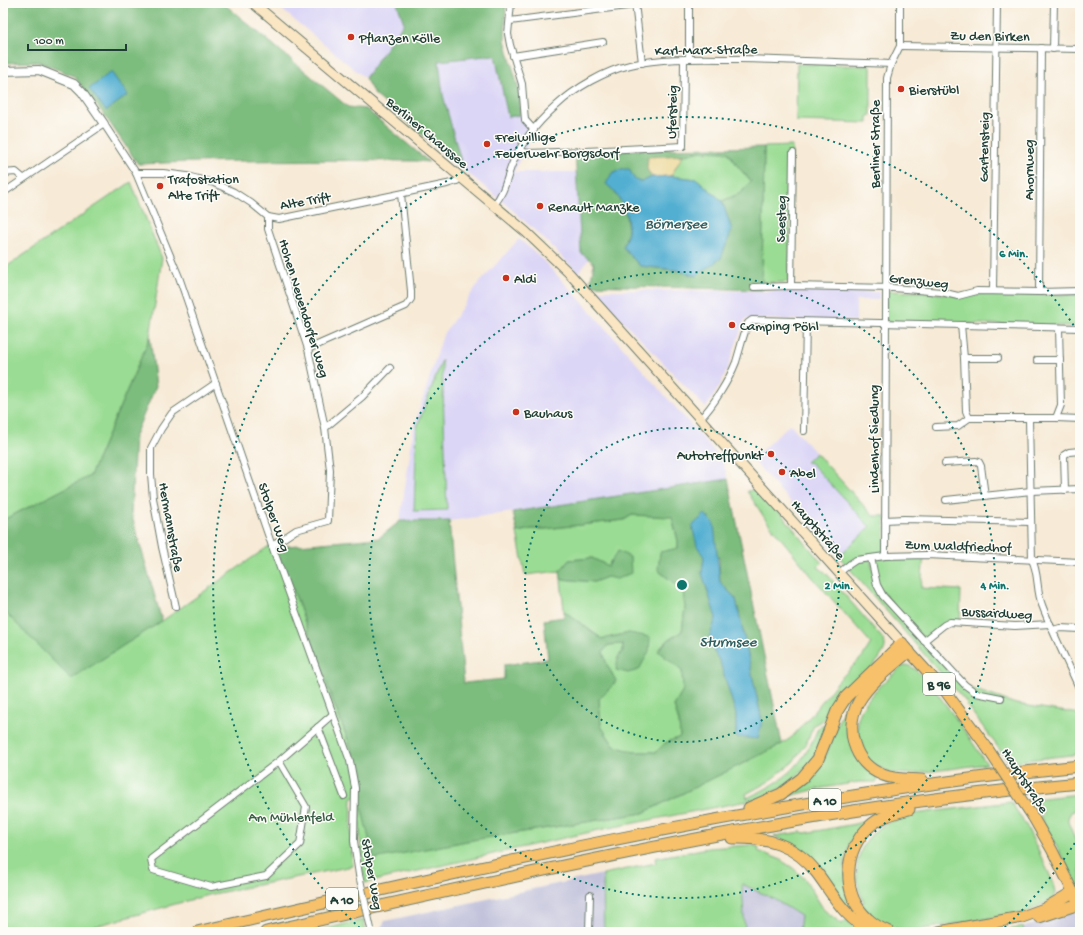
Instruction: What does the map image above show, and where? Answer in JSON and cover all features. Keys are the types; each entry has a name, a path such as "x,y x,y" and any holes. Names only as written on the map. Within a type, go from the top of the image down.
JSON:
{"highway":[{"path":"906,647 859,701 851,725 854,743 865,763 873,770 884,776 897,779 955,781"},
{"path":"696,823 752,807 781,794 793,786 818,759 838,711 846,697 906,647"},
{"name":"A 10","path":"197,932 488,866 696,823 798,804 955,781 1080,766"},
{"name":"A 10","path":"266,932 595,859 691,840 855,811 948,798 1080,783"},
{"path":"889,932 875,925 868,919 862,913 854,899 848,877 849,862 854,847 870,826 884,817 948,798"},
{"path":"691,840 753,838 770,840 784,845 800,855 811,865 845,913 858,924 873,932"},
{"path":"939,932 1022,917 1044,909 1073,892"},
{"path":"960,932 1021,922 1080,905"}],"main road":[{"name":"Berliner Chaussee","path":"253,3 494,204 548,252 580,287"},
{"name":"Hauptstraße","path":"580,287 775,501 945,691 986,746 1033,817 1080,905"}],"street":[{"path":"511,3 508,34 522,84 525,120 534,130"},
{"path":"687,59 689,3"},
{"name":"Berliner Straße","path":"885,288 887,78 891,64 900,46 900,3"},
{"name":"Gartensteig","path":"993,291 997,3"},
{"path":"1054,3 1054,49"},
{"path":"510,21 635,4 642,63"},
{"path":"513,56 603,42"},
{"name":"Zu den Birken","path":"900,46 1080,49"},
{"name":"Ahornweg","path":"1039,292 1041,48"},
{"name":"Karl-Marx-Straße","path":"494,204 502,194 519,151 534,130 556,106 573,92 590,82 628,66 642,63 687,59 797,60 891,64"},
{"name":"Ufersteig","path":"519,151 529,153 586,152 683,146 687,59"},
{"path":"3,71 39,70 74,84 82,92 104,124 3,193"},
{"name":"Stolper Weg","path":"104,124 136,173 179,277 272,546 350,762 355,780 356,797 354,841 359,875 371,931"},
{"name":"Seesteg","path":"791,286 793,153"},
{"path":"3,173 16,172 23,178"},
{"name":"Alte Trift","path":"136,173 163,173 187,176 214,183 234,192 251,203 268,217 279,218 454,183 460,177"},
{"path":"308,349 406,306 411,299 401,194"},
{"name":"Hohen Neuendorfer Weg","path":"268,217 268,229 308,349 325,428 330,470 328,521 296,530 272,546"},
{"name":"Grenzweg","path":"754,287 791,286 885,288 941,292 958,296 977,291 1080,291"},
{"name":"Lindenhof Siedlung","path":"885,288 887,323 885,392 885,556"},
{"path":"700,420 708,411 731,372 736,362 748,323 752,320 1080,328"},
{"path":"804,431 806,322"},
{"path":"961,325 966,410 969,418"},
{"path":"1056,418 1061,405 1059,328"},
{"path":"964,358 998,358"},
{"path":"1037,360 1060,360"},
{"path":"325,428 362,397 390,368"},
{"name":"Hermannstraße","path":"176,607 162,547 153,498 151,448 161,429 172,413 216,383"},
{"path":"936,427 958,426 969,418 1080,419"},
{"path":"1029,419 1032,560 1039,596 1080,690"},
{"path":"1065,490 1064,455 1069,452 1080,451"},
{"path":"945,463 979,462 981,466 985,496"},
{"path":"946,500 1031,491 1080,489"},
{"name":"Zum Waldfriedhof","path":"885,520 904,518 1031,522"},
{"name":"Zum Waldfriedhof","path":"839,574 853,562 885,556 927,555 1080,562"},
{"path":"871,558 875,579 880,592 960,681 979,694 1001,698"},
{"name":"Bussardweg","path":"924,641 944,625 952,622 1080,629"},
{"path":"279,760 306,807 300,844 266,876 211,887 153,870 151,859 279,760 333,714"},
{"path":"318,727 344,796"},
{"path":"589,932 590,895"}],"shaded area":[{"path":"274,3 397,3 405,23 365,78"},
{"path":"495,55 508,117 527,113 528,146 514,172 576,172 581,253 589,259 578,273 508,206 463,169 443,95 439,61"},
{"path":"519,239 538,255 586,306 722,460 728,479 449,521 400,521 414,427 443,335 478,284"},
{"path":"594,290 879,292 879,300 856,300 856,321 745,319 728,367 720,385 706,408"},
{"path":"790,424 816,453 806,462 811,463 870,527 839,556 752,459"},
{"path":"603,874 604,932 379,932 385,921"},
{"path":"742,884 774,899 801,916 799,932 745,932"},
{"path":"1075,912 1080,923 1080,932 1023,932 1023,927"}],"green space":[{"path":"3,3 223,3 348,107 366,109 429,162 277,161 138,164 105,116 74,76 39,62 3,63"},
{"path":"397,3 506,3 505,40 520,94 520,115 508,117 495,55 439,61 443,95 463,169 374,94 365,78 404,23"},
{"path":"797,64 871,66 871,115 868,116 868,123 796,121"},
{"path":"792,146 789,282 762,283 764,147"},
{"path":"764,147 762,290 590,285 594,263 581,253 575,151","holes":["701,151 728,152 751,181 741,193 722,201 732,230 721,258 695,276 676,270 640,266 623,247 628,231 625,208 612,188 629,169 635,181 642,182 652,177 647,169 648,157 674,156"]},
{"path":"701,151 728,152 751,181 741,193 722,201 697,179 671,176 683,155"},
{"path":"131,182 162,258 150,337 90,476 3,520 3,269"},
{"path":"885,291 926,292 940,294 981,293 1080,295 1080,326 886,322"},
{"path":"150,337 156,386 135,435 131,513 162,621 71,679 3,610 3,520 90,476"},
{"path":"442,360 447,510 414,511 417,427"},
{"path":"816,453 873,516 885,516 885,556 856,560 847,566 839,556 870,527 811,463 806,462"},
{"path":"728,479 782,744 643,813 472,840 374,859 359,798 355,758 296,597 275,547 379,538 400,521 449,521 464,683 504,679 504,665 548,659 544,620 564,617 564,611 602,639 629,633 650,637 649,651 639,670 628,673 616,670 618,657 623,651 623,644 608,645 603,652 607,665 616,681 599,699 601,726 614,746 634,752 656,752 665,743 680,737 679,722 674,706 683,691 682,670 658,651 667,641 682,631 685,608 683,591 658,570 660,552 678,548 678,541 672,517 632,515 624,520 545,529 532,529 517,532 513,512","holes":["704,557 719,557 720,582 736,599 762,721 736,737 736,714 720,662 708,641 716,618 702,573"]},
{"name":"Am Mühlenfeld","path":"758,489 778,510 822,563 818,567 826,573 883,639 885,645 879,659 831,715 814,725 806,744 793,762 768,782 746,794 747,798 782,779 799,763 812,742 818,728 827,724 820,744 806,768 781,788 752,800 599,830 365,883 362,868 359,798 352,797 351,843 353,866 208,895 74,932 3,932 3,610 71,678 162,621 269,546 275,547 296,597 355,758 359,797 375,858 472,840 643,813 782,744 792,737 839,680 863,656 871,643 814,579 766,520 747,491"},
{"path":"632,515 672,517 678,541 678,548 658,570 683,591 685,608 682,631 667,641 658,651 682,670 683,691 674,706 679,722 680,737 665,743 656,752 634,752 614,746 601,726 599,698 616,681 607,665 603,652 608,645 623,644 623,651 618,657 628,673 629,633 602,639 564,611 561,579 594,582 607,577 611,560 608,566 592,558 569,560 560,571 525,575 517,532 532,529 545,529 624,520"},
{"path":"618,551 630,557 631,573 617,579 607,577 594,582 561,579 560,571 569,560 592,558 608,566"},
{"path":"924,555 921,588 961,590 960,621 952,621 925,640 879,588 872,559"},
{"path":"870,559 876,585 964,686 1016,704 1080,714 1080,754 1009,762 966,704 967,703 848,567 853,563"},
{"path":"908,665 916,670 926,680 961,726 987,764 910,774 892,773 870,761 862,750 857,735 858,719 862,708 873,693 901,667"},
{"path":"863,686 850,708 847,721 847,734 878,778 877,782 859,782 817,789 785,797 800,787 812,775 822,761 830,745 842,713 849,702"},
{"path":"1080,794 1080,809 1071,812 1068,822 1080,850 1080,890 1040,816 1044,815 1034,799"},
{"path":"1011,802 1026,825 1054,884 1056,892 1054,898 1027,912 917,930 900,929 879,921 861,904 864,902 859,888 857,874 858,861 862,848 869,837 878,828 890,822 905,818 905,815"},
{"path":"871,819 850,843 844,869 863,921 854,914 796,846 774,836 801,832 805,833 855,824"},
{"path":"751,845 759,847 758,851 779,859 793,868 805,879 824,910 842,924 846,920 863,932 799,932 801,916 774,899 742,884 745,932 604,932 603,874 656,863 655,858 708,848"},
{"path":"363,920 366,931 369,930 370,932 312,932"},
{"path":"1023,927 1024,932 977,932 1007,930"}],"sand":[{"path":"683,155 671,176 652,177 647,169 648,157"}],"water":[{"path":"111,72 128,95 106,111 89,89"},
{"name":"Börnersee","path":"621,169 629,169 635,180 642,182 652,177 671,176 697,179 722,201 732,230 721,258 696,276 676,270 640,266 623,247 628,231 627,218 623,205 611,188 606,184 612,173"},
{"name":"Sturmsee","path":"705,514 714,524 720,582 736,599 762,721 758,739 736,737 736,714 720,662 708,641 716,618 702,573 704,557 697,546 692,526"}],"place":[{"name":"Pflanzen Kölle","path":"351,37"},
{"name":"Bierstübl","path":"901,89"},
{"name":"Freiwillige Feuerwehr Borgsdorf","path":"487,144"},
{"name":"Trafostation Alte Trift","path":"160,186"},
{"name":"Renault Manzke","path":"540,206"},
{"name":"Aldi","path":"506,278"},
{"name":"Camping Pöhl","path":"732,325"},
{"name":"Bauhaus","path":"516,412"},
{"name":"Autotreffpunkt","path":"771,454"},
{"name":"Abel","path":"782,472"}]}
